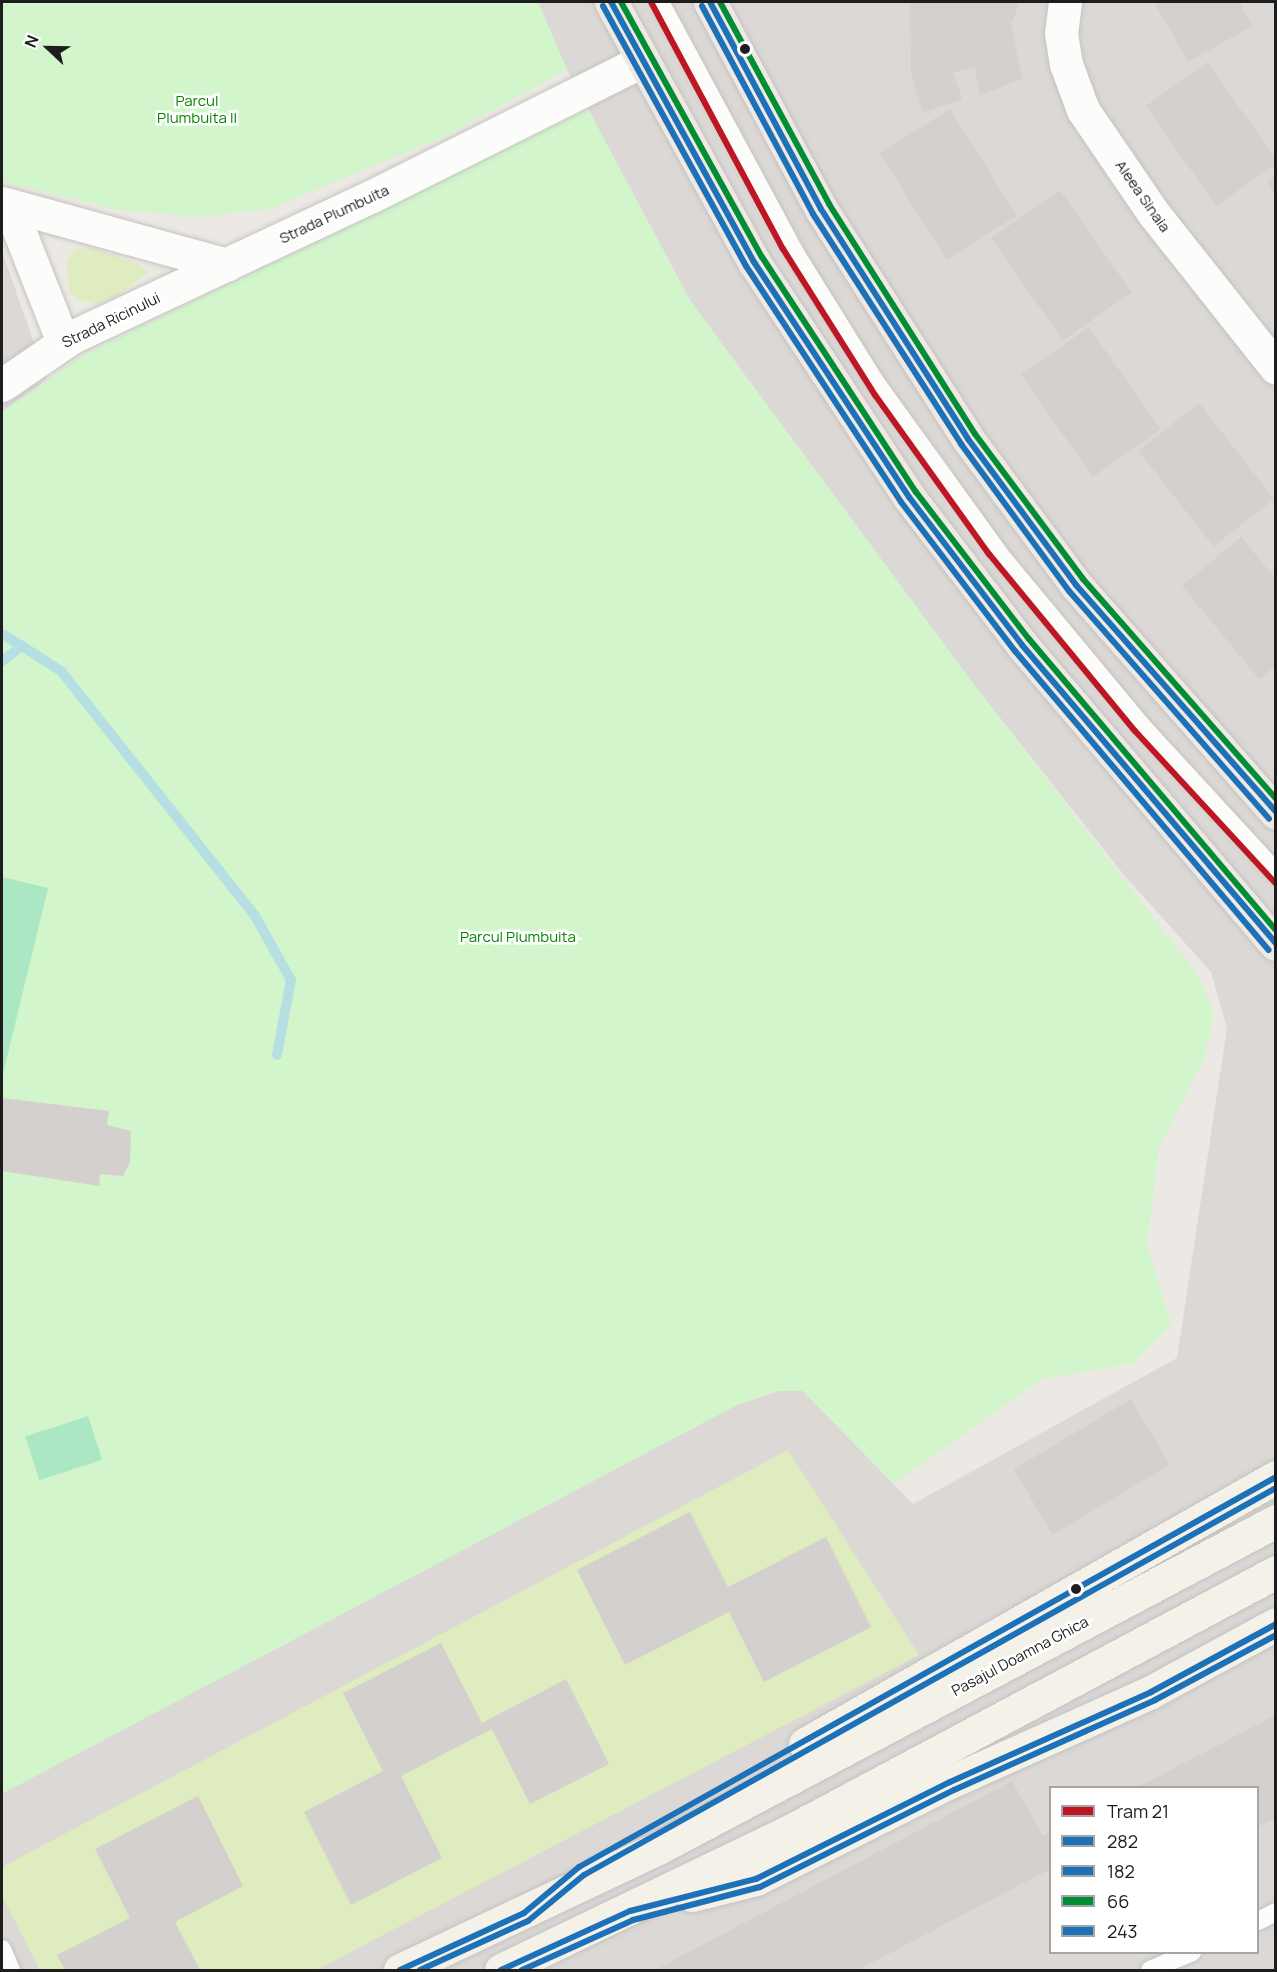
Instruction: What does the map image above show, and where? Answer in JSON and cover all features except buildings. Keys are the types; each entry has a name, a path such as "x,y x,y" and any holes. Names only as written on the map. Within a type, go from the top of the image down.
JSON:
{"main road":[{"path":"611,2 754,262 909,497 1022,645 1275,944"},
{"path":"710,2 821,209 968,439 1076,585 1203,736 1275,813"},
{"path":"400,1971 525,1913 579,1867 889,1698 1275,1477"},
{"name":"Pasajul Doamna Ghica","path":"525,1913 765,1792 1262,1529"},
{"path":"501,1971 630,1911 790,1832 1271,1574"},
{"path":"630,1911 756,1879 950,1782 1151,1692 1275,1624"}],"street":[{"name":"Aleea Sinaia","path":"1065,2 1061,33 1066,64 1083,110 1154,214 1275,368"},
{"name":"Strada Plumbuita","path":"227,265 642,61"},
{"path":"5,204 227,265"},
{"path":"5,204 63,342"},
{"name":"Strada Ricinului","path":"2,386 63,342 227,265"}],"lane":[{"path":"660,2 795,253 874,380 1000,555 1141,725 1275,873"},
{"path":"1259,1920 1275,1912"},
{"path":"2,1948 11,1971"},
{"path":"1150,1971 1190,1954"}],"shaded area":[{"path":"538,2 1275,2 1275,1970 2,1970 2,1793 696,1425 739,1404 779,1391 803,1391 913,1504 1177,1358 1227,1028 1211,972 1124,875 975,686 691,302 567,70"},
{"path":"2,251 47,380 2,412"}],"green space":[{"name":"Parcul Plumbuita II","path":"2,2 538,2 567,70 445,136 270,209 200,217 117,210 2,181"},
{"name":"Parcul Plumbuita","path":"588,109 691,302 975,686 1200,978 1214,1016 1204,1058 1159,1147 1147,1244 1171,1326 1134,1363 1042,1379 894,1484 803,1391 779,1391 739,1404 2,1794 2,412 84,354"},
{"path":"92,248 139,264 148,273 114,298 99,304 76,299 70,292 66,261 75,249"},
{"path":"2,877 48,888 2,1078"},
{"path":"88,1416 102,1460 39,1480 25,1436"},
{"path":"788,1450 919,1655 316,1970 40,1970 2,1896 2,1867"}],"waterway":[{"path":"2,634 22,646"},
{"path":"2,661 22,646 61,671 255,916 291,980 277,1055"}],"tram line":[{"name":"21","path":"651,2 783,249 875,395 989,554 1135,731 1276,884"}],"transit line":[{"name":"282","path":"611,2 754,262 909,497 1022,645 1276,943"},
{"name":"66","path":"621,2 762,257 916,492 1029,639 1276,930"},
{"name":"282","path":"710,2 821,209 968,439 1076,585 1276,812"},
{"name":"66","path":"720,2 829,204 975,434 1083,579 1276,799"},
{"name":"182","path":"603,6 746,266 901,502 1015,651 1269,950"},
{"name":"182","path":"702,6 813,214 961,444 1069,591 1269,819"},
{"name":"282","path":"400,1970 524,1913 579,1867 1276,1477"},
{"name":"243","path":"420,1970 528,1921 584,1875 1276,1488"},
{"name":"282","path":"501,1970 630,1911 756,1879 950,1782 1151,1692 1276,1624"},
{"name":"243","path":"522,1970 633,1920 760,1887 954,1790 1155,1700 1276,1635"}]}
